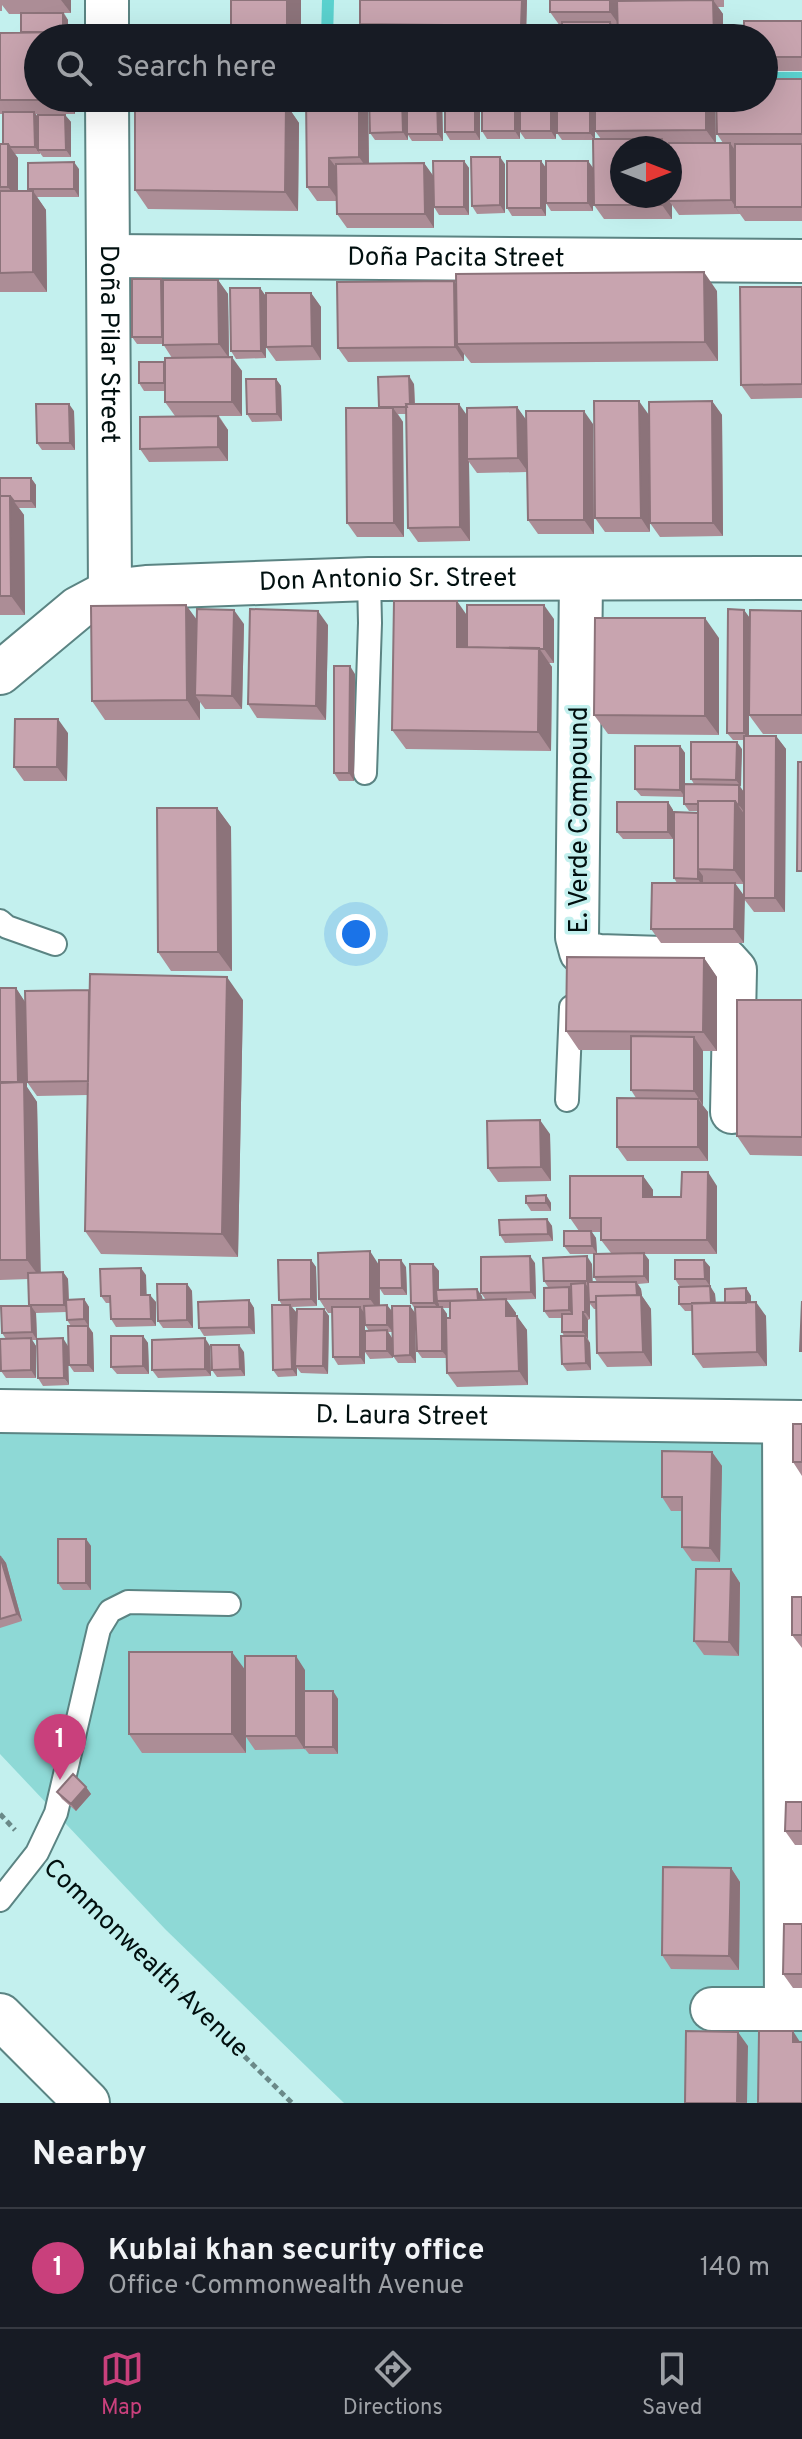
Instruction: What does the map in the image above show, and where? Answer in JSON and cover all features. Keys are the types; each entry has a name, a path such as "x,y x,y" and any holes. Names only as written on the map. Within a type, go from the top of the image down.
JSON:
{"main road":[{"path":"0,2016 87,2103"}],"street":[{"path":"107,0 107,24"},
{"name":"Doña Pilar Street","path":"107,112 110,591"},
{"name":"Doña Pacita Street","path":"108,256 802,261"},
{"name":"Don Antonio Sr. Street","path":"0,673 78,608 110,591 369,579 802,578"},
{"name":"E. Verde Compound","path":"575,968 581,580"},
{"name":"E. Verde Compound","path":"575,968 599,956 726,960 735,970 732,1112"},
{"name":"D. Laura Street","path":"0,1411 793,1422"},
{"path":"712,2009 794,2009 793,1422"}],"lane":[{"path":"365,773 369,579"},
{"path":"0,921 7,927 55,944"},
{"path":"567,1100 575,968"},
{"path":"0,1900 37,1853 56,1813 99,1629 110,1611 128,1602 229,1604"}],"path":[{"name":"Commonwealth Avenue","path":"0,1814 292,2103"}],"shaded area":[{"path":"0,1423 802,1432 802,2103 344,2103 165,1929 0,1754"}],"building":[{"path":"231,0 287,0 287,24 231,24"},
{"path":"360,0 522,0 521,24 360,24"},
{"path":"550,0 610,0 610,12 550,12"},
{"path":"713,0 714,24 618,24 617,1"},
{"path":"21,13 63,13 63,24 24,24 24,32 21,32"},
{"path":"744,21 802,21 802,57 778,57 778,24 744,24"},
{"path":"610,22 610,24 562,24"},
{"path":"0,33 24,33 24,100 0,100"},
{"path":"778,79 802,79 802,134 717,134 716,112 778,112"},
{"path":"3,112 34,112 35,147 3,144"},
{"path":"135,112 286,112 285,192 135,190"},
{"path":"306,112 359,112 359,157 329,158 329,187 307,187"},
{"path":"369,112 402,112 403,132 370,133"},
{"path":"407,112 437,112 438,134 407,134"},
{"path":"445,112 475,112 475,132 445,132"},
{"path":"482,112 515,112 515,131 482,131"},
{"path":"520,112 551,112 551,131 520,131"},
{"path":"557,112 590,112 590,133 557,133"},
{"path":"595,112 706,112 706,130 595,131"},
{"path":"38,115 65,115 66,150 38,150"},
{"path":"593,139 610,139 610,205 594,205"},
{"path":"682,143 730,143 731,200 682,201"},
{"path":"0,144 8,144 8,187 0,187"},
{"path":"735,144 802,144 802,207 735,207"},
{"path":"471,157 500,157 500,205 472,206"},
{"path":"433,161 464,161 464,207 434,207"},
{"path":"507,161 541,161 541,208 507,208"},
{"path":"546,161 588,161 588,203 546,203"},
{"path":"74,162 74,189 28,189 28,163"},
{"path":"424,163 425,214 337,214 336,164"},
{"path":"0,191 33,191 33,272 0,273"},
{"path":"704,272 705,342 457,344 456,274"},
{"path":"132,279 161,279 162,337 132,337"},
{"path":"163,280 218,280 219,344 163,345"},
{"path":"454,281 455,347 338,348 337,282"},
{"path":"740,287 802,287 802,384 741,385"},
{"path":"230,288 260,288 261,351 231,351"},
{"path":"266,293 311,293 312,346 266,347"},
{"path":"232,357 232,402 165,402 165,358"},
{"path":"139,362 164,362 164,383 139,383"},
{"path":"409,376 410,404 406,404 407,407 379,407 378,377"},
{"path":"246,379 276,379 277,414 247,414"},
{"path":"594,401 639,401 641,518 595,518"},
{"path":"712,401 713,523 650,523 649,402"},
{"path":"36,404 69,404 70,443 37,443"},
{"path":"406,404 459,404 460,527 408,528"},
{"path":"517,407 518,458 467,459 467,408"},
{"path":"346,408 393,408 394,523 347,523"},
{"path":"526,411 584,411 584,520 528,520"},
{"path":"218,416 218,447 140,449 140,417"},
{"path":"0,478 31,478 31,501 14,501 10,496 0,496"},
{"path":"0,496 10,496 11,596 0,596"},
{"path":"394,601 457,601 457,647 539,648 538,732 392,730"},
{"path":"186,605 187,700 92,701 91,606"},
{"path":"467,605 544,605 544,649 467,647"},
{"path":"197,609 234,610 232,696 195,695"},
{"path":"250,609 318,611 316,706 248,704"},
{"path":"728,609 744,610 744,733 727,733"},
{"path":"750,610 802,611 802,715 749,715"},
{"path":"595,618 705,618 705,716 594,715"},
{"path":"334,666 350,666 349,773 334,773"},
{"path":"15,719 58,719 57,767 14,767"},
{"path":"744,736 776,736 775,898 744,898"},
{"path":"691,742 737,742 736,780 691,779"},
{"path":"635,746 680,746 680,790 635,789"},
{"path":"798,762 802,762 802,871 797,871"},
{"path":"684,784 739,785 739,805 735,801 684,804"},
{"path":"698,801 735,801 734,870 698,869"},
{"path":"617,802 668,802 668,832 617,832"},
{"path":"157,808 217,808 218,952 158,952"},
{"path":"674,812 698,813 698,879 674,878"},
{"path":"652,883 735,883 734,929 651,929"},
{"path":"567,957 704,958 703,1032 566,1031"},
{"path":"90,974 227,977 222,1234 85,1231"},
{"path":"0,988 16,988 18,1082 0,1082"},
{"path":"89,990 88,1081 27,1082 25,991"},
{"path":"737,1000 802,1000 802,1137 737,1136"},
{"path":"631,1036 694,1037 694,1091 631,1090"},
{"path":"24,1082 27,1260 0,1260 0,1083"},
{"path":"617,1098 698,1099 698,1147 617,1147"},
{"path":"540,1120 541,1167 488,1168 487,1121"},
{"path":"682,1172 708,1172 707,1240 601,1240 601,1218 570,1218 570,1176 643,1176 643,1197 681,1197"},
{"path":"546,1195 546,1203 526,1203 526,1196"},
{"path":"547,1219 548,1234 500,1235 499,1220"},
{"path":"564,1231 591,1231 592,1246 564,1246"},
{"path":"370,1251 370,1299 319,1299 318,1253"},
{"path":"644,1253 644,1276 594,1277 594,1254"},
{"path":"530,1256 531,1292 481,1293 481,1257"},
{"path":"587,1256 587,1281 544,1281 543,1258"},
{"path":"278,1260 311,1260 311,1299 279,1300"},
{"path":"379,1260 401,1260 402,1288 379,1288"},
{"path":"675,1260 704,1260 705,1279 675,1279"},
{"path":"410,1264 433,1264 434,1303 411,1303"},
{"path":"141,1268 141,1295 150,1295 151,1319 111,1319 110,1296 101,1296 100,1269"},
{"path":"63,1272 64,1305 29,1305 28,1273"},
{"path":"588,1282 636,1282 637,1295 596,1296 596,1302 589,1302"},
{"path":"585,1283 583,1332 562,1332 562,1314 572,1314 571,1284"},
{"path":"157,1284 187,1284 187,1320 158,1321"},
{"path":"710,1286 711,1303 679,1304 679,1287"},
{"path":"569,1287 569,1310 544,1311 544,1288"},
{"path":"746,1288 746,1303 725,1303 725,1289"},
{"path":"477,1289 478,1300 437,1301 436,1290"},
{"path":"641,1295 643,1352 597,1353 596,1296"},
{"path":"84,1299 84,1319 67,1320 66,1300"},
{"path":"506,1299 506,1316 517,1316 519,1371 447,1373 446,1318 450,1318 450,1301"},
{"path":"249,1300 249,1327 199,1328 198,1302"},
{"path":"802,1301 802,1351 800,1351"},
{"path":"756,1302 757,1352 693,1354 692,1303"},
{"path":"272,1305 290,1305 292,1369 273,1370"},
{"path":"387,1305 387,1325 365,1325 364,1306"},
{"path":"1,1306 31,1306 32,1332 2,1333"},
{"path":"392,1306 410,1306 410,1355 393,1356"},
{"path":"332,1307 360,1307 360,1357 333,1357"},
{"path":"415,1307 442,1307 442,1351 417,1351"},
{"path":"297,1309 324,1309 323,1366 295,1366"},
{"path":"68,1326 88,1326 88,1365 69,1365"},
{"path":"387,1330 387,1351 365,1351 365,1331"},
{"path":"111,1336 143,1336 143,1366 111,1367"},
{"path":"561,1336 585,1336 586,1363 562,1364"},
{"path":"31,1338 31,1370 1,1371 0,1339"},
{"path":"63,1338 64,1378 38,1378 37,1339"},
{"path":"205,1338 205,1369 152,1370 152,1340"},
{"path":"211,1345 239,1345 240,1369 212,1370"},
{"path":"793,1424 802,1424 802,1462 793,1462"},
{"path":"662,1451 712,1452 710,1548 682,1547 682,1497 662,1497"},
{"path":"58,1539 86,1539 86,1583 58,1583"},
{"path":"0,1556 17,1614 0,1619"},
{"path":"696,1569 731,1569 729,1642 694,1641"},
{"path":"792,1597 802,1597 802,1635 792,1635"},
{"path":"129,1652 232,1652 232,1734 129,1734"},
{"path":"245,1656 296,1656 296,1736 245,1736"},
{"path":"304,1691 333,1691 333,1747 304,1747"},
{"path":"73,1774 86,1787 71,1804 57,1792"},
{"path":"786,1802 802,1802 802,1831 785,1831"},
{"path":"663,1867 731,1868 729,1956 662,1955"},
{"path":"784,1924 802,1924 802,1974 783,1974"},
{"path":"686,2031 738,2032 737,2103 685,2103"},
{"path":"759,2031 793,2031 793,2042 802,2042 802,2103 758,2103"}],"waterway":[{"path":"327,24 328,0"},
{"path":"778,78 802,78"}],"place":[{"name":"Kublai khan security office","path":"60,1780"}]}
